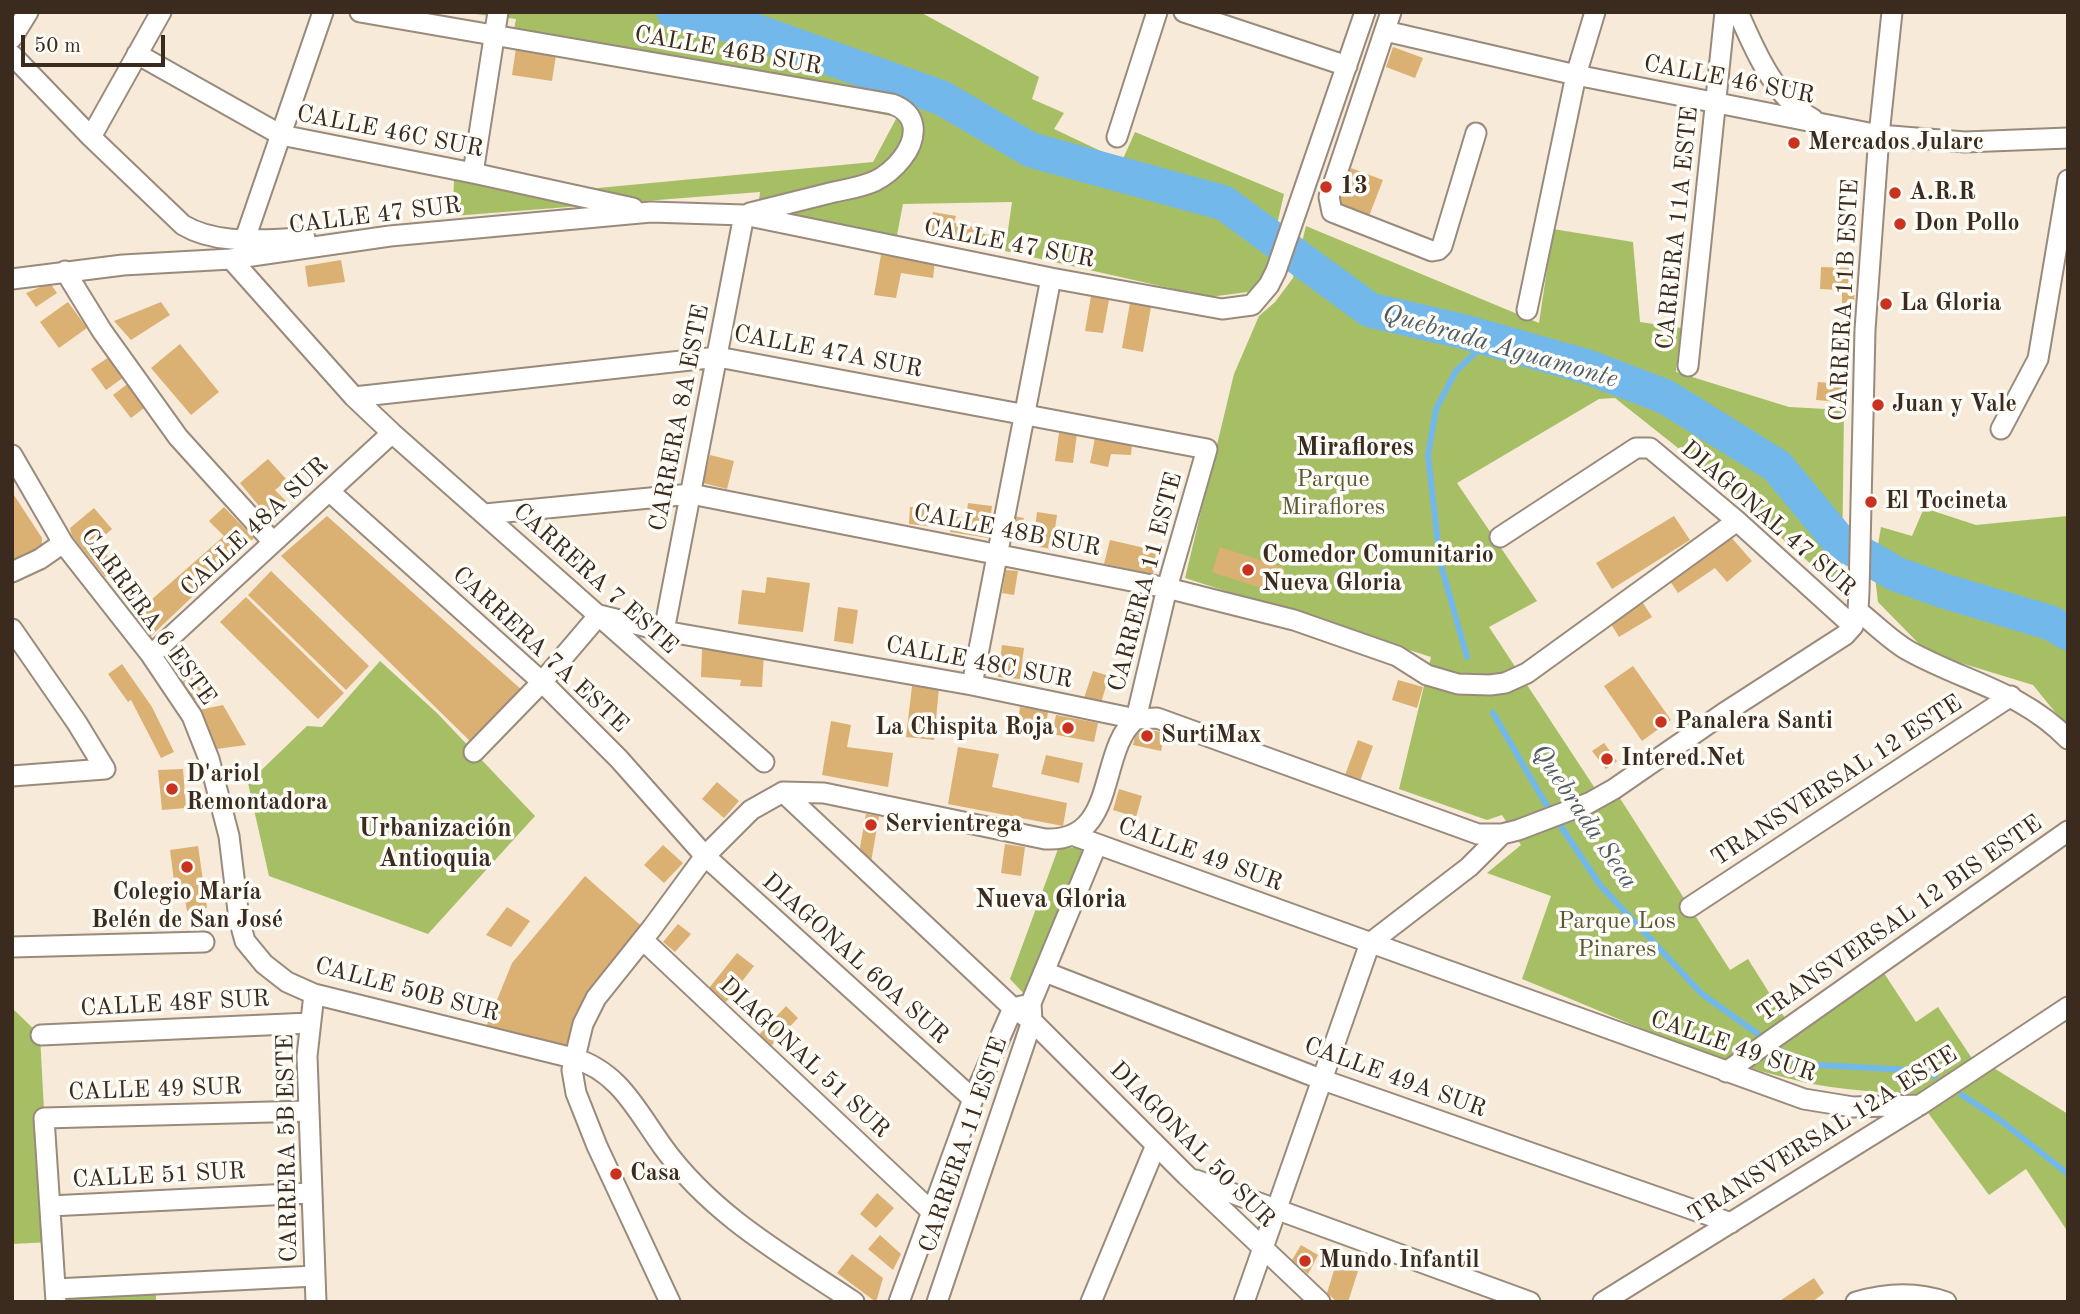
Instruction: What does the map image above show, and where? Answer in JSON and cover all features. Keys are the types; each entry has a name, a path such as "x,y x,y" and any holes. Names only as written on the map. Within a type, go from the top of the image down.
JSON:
{"street":[{"path":"12,38 28,12"},
{"path":"91,137 161,12"},
{"path":"245,239 323,12"},
{"name":"CALLE 46B SUR","path":"360,12 892,104 904,109 913,123"},
{"path":"473,173 498,12"},
{"path":"1117,137 1157,12"},
{"path":"1184,12 1347,66 1365,12"},
{"path":"1527,310 1576,75 1595,12"},
{"name":"CARRERA 11A ESTE","path":"1688,366 1725,12"},
{"path":"1738,12 1759,57 1781,91 1804,114 1820,122"},
{"name":"CARRERA 11B ESTE","path":"1857,609 1866,330 1879,135 1892,12"},
{"path":"1388,21 1329,197 1332,212 1432,251 1438,250 1442,246 1476,133"},
{"name":"CALLE 46 SUR","path":"1388,21 1576,75 1879,135 1965,142 2068,138"},
{"name":"CALLE 46C SUR","path":"137,54 281,135 651,212"},
{"path":"12,55 91,137 183,225 194,232 245,239 390,236"},
{"name":"CALLE 47 SUR","path":"12,279 144,263 231,259 390,236 651,212 744,215 1051,278 1222,309 1252,305 1262,296 1276,271 1347,66"},
{"name":"CALLE 47 SUR","path":"744,215 877,180 896,166 903,157 912,136 913,123"},
{"path":"2000,429 2038,359 2068,180"},
{"name":"CARRERA 8A ESTE","path":"664,631 744,215"},
{"path":"231,259 354,397 392,433"},
{"path":"65,271 102,331 178,437 273,542"},
{"path":"972,685 1051,278"},
{"name":"CALLE 47A SUR","path":"354,397 718,357 1207,449"},
{"name":"CALLE 48A SUR","path":"151,655 392,433"},
{"name":"CARRERA 7 ESTE","path":"392,433 764,762"},
{"name":"DIAGONAL 47 SUR","path":"1500,537 1636,448 1650,448 1737,522 1857,609 1905,649 2011,696 2033,709 2068,739"},
{"name":"CARRERA 11 ESTE","path":"1072,835 1082,829 1094,815 1123,735 1130,723 1136,719 1167,588 1207,449"},
{"name":"CARRERA 6 ESTE","path":"12,455 64,543 151,655 192,716 209,759 229,836 239,919 245,941"},
{"name":"CARRERA 7A ESTE","path":"329,491 542,682 620,759 705,856"},
{"name":"CALLE 48B SUR","path":"485,514 691,494 1167,588 1294,620 1397,656 1442,681 1474,686 1505,683 1527,673 1737,522"},
{"path":"12,572 40,559 64,543"},
{"path":"1244,1302 1370,943 1510,832 1589,803 1614,789 1724,713 1835,643 1857,609"},
{"path":"474,752 542,682 599,615"},
{"name":"CALLE 48C SUR","path":"599,615 664,631 972,685 1136,719 1151,717 1164,720 1478,834 1510,832"},
{"path":"12,629 77,723 105,769 12,776"},
{"name":"TRANSVERSAL 12 ESTE","path":"1690,907 2011,696"},
{"path":"670,1302 597,1146 574,1081 573,1058 589,1009 705,856 751,810 783,792"},
{"name":"CALLE 49 SUR","path":"783,792 824,793 1045,839 1054,840 1072,835 1804,1099 1877,1108 1920,1105"},
{"name":"DIAGONAL 50 SUR","path":"783,792 1026,1011 1187,1177 1320,1302"},
{"name":"TRANSVERSAL 12 BIS ESTE","path":"1726,1072 2068,831"},
{"name":"CARRERA 11 ESTE","path":"937,1302 1026,1011 1045,972 1097,844"},
{"name":"DIAGONAL 60A SUR","path":"705,856 972,1099"},
{"name":"DIAGONAL 51 SUR","path":"643,940 932,1212"},
{"name":"CALLE 50B SUR","path":"245,941 271,970 287,982 314,994 573,1058 595,1066 613,1079 677,1166 713,1204 854,1302"},
{"path":"12,947 204,942"},
{"name":"CALLE 49A SUR","path":"1045,972 1323,1080 1731,1223"},
{"name":"CARRERA 5B ESTE","path":"314,994 307,1056 316,1302"},
{"name":"TRANSVERSAL 12A ESTE","path":"1603,1302 1920,1105 2068,1007"},
{"path":"899,1302 972,1099 1026,1011"},
{"name":"CALLE 48F SUR","path":"41,1035 310,1023"},
{"name":"CALLE 49 SUR","path":"50,1206 44,1118 308,1111"},
{"path":"1091,1302 1156,1145"},
{"path":"1187,1177 1530,1302"},
{"name":"CALLE 51 SUR","path":"50,1206 312,1193"},
{"path":"50,1206 55,1295 315,1276"},
{"path":"1856,1302 1903,1294 1946,1302"}],"green space":[{"path":"460,12 920,12 1039,77 1032,99 1064,113 1054,129 1122,161 1135,132 1284,194 1266,273 1248,292 1209,297 1005,251 1012,202 903,204 897,235 758,209 760,192 453,216 454,178 598,188 873,162 897,117 511,45 516,19"},
{"path":"1306,226 1539,323 1553,229 1633,242 1640,322 1681,328 1676,372 1789,407 1844,410 1842,567 1830,581 1702,467 1615,398 1599,399 1457,483 1537,601 1489,627 1600,796 1614,789 1730,970 1748,959 1790,1026 1878,964 1916,1022 1938,1007 1977,1066 1984,1062 2068,1114 2068,1232 2026,1169 1989,1195 1914,1094 1831,1087 1767,1073 1661,1036 1522,979 1551,896 1487,873 1521,845 1502,815 1487,820 1399,789 1431,657 1185,578 1234,374 1259,316 1275,302 1293,278"},
{"path":"1924,508 1976,525 2068,516 2068,728 2033,685 1928,653 1878,602 1874,569 1881,527 1912,536"},
{"path":"380,661 437,713 535,816 428,934 269,876 248,783 307,726 322,727"},
{"path":"1084,847 1027,997 1010,979 1058,849"},
{"path":"12,1008 40,1035 51,1242 12,1244"},
{"path":"156,1291 156,1302 67,1302 66,1295"}],"building":[{"path":"1393,47 1423,58 1415,78 1386,67"},
{"path":"516,48 556,55 552,81 512,75"},
{"path":"1351,168 1383,180 1369,216 1337,203"},
{"path":"933,212 956,216 954,223 980,228 979,233 1002,237 1000,248 928,236"},
{"path":"881,255 935,262 933,278 901,273 896,298 874,295"},
{"path":"341,260 345,282 308,287 305,266"},
{"path":"1821,267 1855,268 1854,314 1842,314 1842,290 1820,289"},
{"path":"50,283 57,293 36,307 26,293"},
{"path":"1091,296 1109,300 1103,333 1085,331"},
{"path":"68,302 87,328 59,348 40,322"},
{"path":"161,302 170,315 131,340 114,321"},
{"path":"1130,303 1151,307 1143,352 1122,348"},
{"path":"180,344 219,392 191,415 151,368"},
{"path":"109,357 124,377 106,390 91,369"},
{"path":"130,382 148,405 131,418 113,395"},
{"path":"1818,382 1842,384 1841,402 1816,400"},
{"path":"1059,433 1077,434 1073,463 1055,461"},
{"path":"1095,438 1132,444 1131,455 1111,454 1108,467 1090,463"},
{"path":"710,455 734,461 727,489 703,483"},
{"path":"268,459 287,480 275,490 291,506 273,523 240,483"},
{"path":"12,492 42,538 42,544 34,552 12,560"},
{"path":"968,503 992,506 988,538 950,532 952,516 966,518"},
{"path":"224,507 254,538 150,637 145,638 126,622 224,536 209,521"},
{"path":"910,507 929,508 928,526 909,524"},
{"path":"94,508 112,529 97,542 117,568 105,577 72,536 70,528"},
{"path":"1037,512 1057,515 1052,549 1033,546"},
{"path":"327,516 523,691 472,743 281,556"},
{"path":"1013,516 1024,518 1019,539 1008,537"},
{"path":"1674,516 1690,540 1612,589 1596,563"},
{"path":"1730,536 1752,561 1727,582 1715,568 1678,593 1670,581"},
{"path":"1110,540 1158,551 1153,574 1104,564"},
{"name":"Comedor Comunitario Nueva Gloria","path":"1220,547 1284,568 1276,593 1212,572"},
{"path":"1006,570 1018,571 1014,595 1002,593"},
{"path":"271,571 369,666 346,690 248,595"},
{"path":"767,577 810,583 803,632 738,624 742,590 765,593"},
{"path":"246,597 344,693 318,719 220,622"},
{"path":"1641,600 1652,617 1619,637 1608,619"},
{"path":"838,607 858,610 853,644 834,641"},
{"path":"174,639 192,660 171,678 159,660"},
{"path":"1002,645 1024,648 1020,679 998,677"},
{"path":"702,649 764,654 762,687 740,686 741,680 701,677"},
{"path":"122,664 152,707 174,752 161,758 131,700 128,702 108,674"},
{"path":"1633,666 1671,720 1642,741 1604,686"},
{"path":"1093,671 1109,676 1101,703 1084,698"},
{"path":"191,676 196,677 207,692 192,702 179,684"},
{"path":"1398,680 1423,687 1417,708 1392,700"},
{"path":"912,686 939,688 934,740 906,737"},
{"path":"223,705 246,745 209,750 199,710"},
{"path":"1020,707 1048,711 1045,734 1017,730"},
{"path":"1056,715 1098,723 1094,742 1052,734"},
{"path":"831,721 851,725 847,747 893,753 888,787 822,775"},
{"path":"1137,727 1165,733 1161,751 1133,745"},
{"path":"1358,740 1373,746 1360,781 1345,775"},
{"path":"1604,743 1617,761 1606,769 1592,751"},
{"path":"958,747 999,754 992,787 1067,803 1063,826 948,804"},
{"path":"1046,755 1083,763 1079,783 1041,774"},
{"name":"D'ariol Remontadora","path":"183,769 186,808 162,810 158,770"},
{"path":"717,782 739,801 724,818 702,799"},
{"path":"1119,789 1142,796 1136,817 1113,810"},
{"path":"866,814 879,816 871,862 859,853"},
{"path":"1005,844 1025,847 1021,876 1001,873"},
{"path":"663,845 683,863 664,883 644,865"},
{"name":"Colegio María Belén de San José","path":"198,846 207,908 187,911 183,888 175,889 170,850"},
{"path":"585,876 646,930 581,1003 565,1051 484,1032 512,963"},
{"path":"507,907 530,921 511,947 486,935"},
{"path":"678,924 691,934 675,952 663,942"},
{"path":"737,953 754,966 726,1002 709,988"},
{"path":"786,1006 798,1018 770,1047 758,1036"},
{"path":"877,1193 894,1208 876,1228 860,1214"},
{"path":"880,1235 901,1254 893,1270 868,1249"},
{"path":"1301,1245 1318,1255 1308,1274 1292,1260"},
{"path":"852,1254 883,1278 876,1302 837,1273"},
{"path":"1336,1264 1358,1271 1348,1302 1337,1302 1327,1293"},
{"path":"1814,1278 1824,1293 1812,1302 1778,1302"}],"waterway":[{"name":"Quebrada Aguamonte","path":"674,12 752,30 942,98 1031,150 1224,203 1370,310 1465,332 1588,367 1666,397 1777,466 1839,541 1896,574 2051,623 2068,633"},
{"name":"Quebrada Seca","path":"1467,657 1440,562 1428,455 1436,409 1456,371 1490,339"},
{"name":"Quebrada Seca","path":"1493,713 1544,801 1600,885 1702,994 1800,1064 1927,1071 1935,1076"},
{"name":"Quebrada Seca","path":"1962,1095 2000,1120 2068,1174"}],"place":[{"name":"Mercados Jularc","path":"1794,143"},
{"name":"13","path":"1326,187"},
{"name":"A.R.R","path":"1895,193"},
{"name":"Don Pollo","path":"1900,224"},
{"name":"La Gloria","path":"1886,304"},
{"name":"Juan y Vale","path":"1878,405"},
{"name":"El Tocineta","path":"1871,502"},
{"name":"Comedor Comunitario Nueva Gloria","path":"1248,570"},
{"name":"Panalera Santi","path":"1661,722"},
{"name":"La Chispita Roja","path":"1068,728"},
{"name":"SurtiMax","path":"1147,736"},
{"name":"Intered.Net","path":"1607,759"},
{"name":"D'ariol Remontadora","path":"172,789"},
{"name":"Servientrega","path":"871,825"},
{"name":"Colegio María Belén de San José","path":"187,867"},
{"name":"Casa","path":"616,1174"},
{"name":"Mundo Infantil","path":"1305,1261"}],"district":[{"name":"Miraflores","path":"1355,448"},
{"name":"Urbanización Antioquia","path":"435,844"},
{"name":"Nueva Gloria","path":"1051,900"}],"park label":[{"name":"Parque Miraflores","path":"1333,494"},
{"name":"Parque Los Pinares","path":"1617,936"}]}
